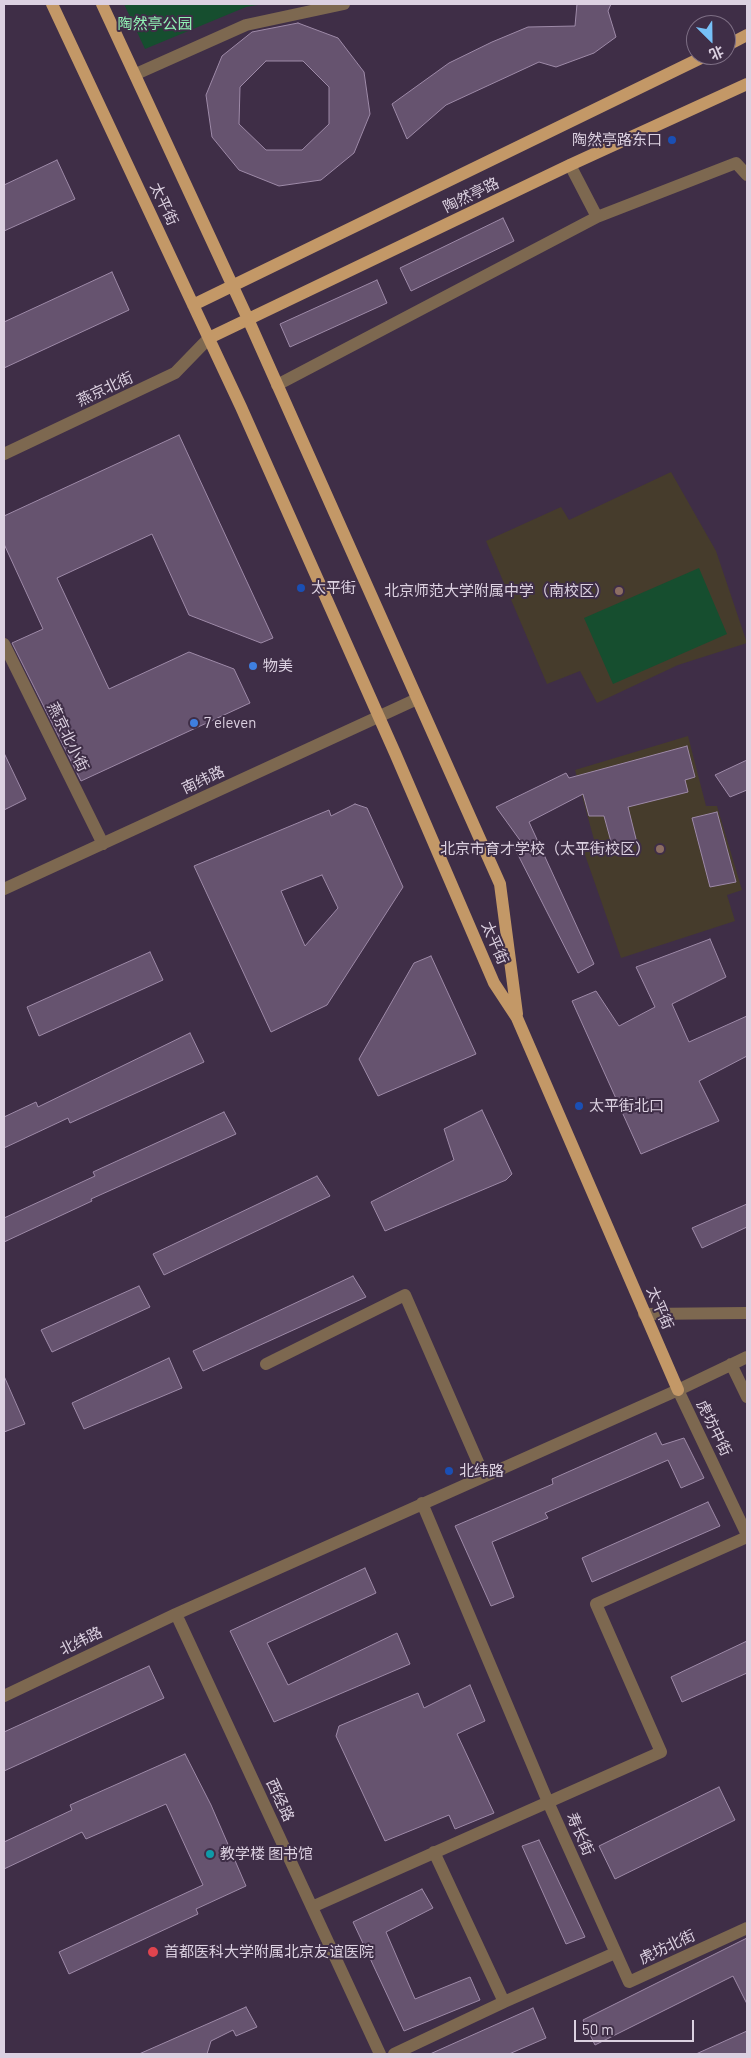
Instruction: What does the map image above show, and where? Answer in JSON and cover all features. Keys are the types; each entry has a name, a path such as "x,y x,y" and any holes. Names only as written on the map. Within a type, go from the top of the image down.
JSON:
{"main road":[{"name":"太平街","path":"52,4 209,338 379,717 494,983 517,1018 678,1390"},
{"name":"太平街","path":"102,4 248,319 500,884 517,1018"},
{"name":"陶然亭路","path":"193,305 686,65"},
{"name":"陶然亭路","path":"209,338 570,165 747,84"}],"street":[{"path":"136,74 246,25 344,4"},
{"path":"277,385 598,217 736,163 747,175"},
{"path":"570,165 598,217"},
{"name":"燕京北街","path":"4,454 175,374 209,338"},
{"name":"燕京北小街","path":"4,644 103,844"},
{"name":"南纬路","path":"4,890 417,699"},
{"path":"266,1364 405,1295 484,1476"},
{"path":"644,1314 747,1313"},
{"name":"北纬路","path":"4,1696 176,1614 678,1390 747,1357"},
{"path":"731,1364 747,1397"},
{"name":"虎坊中街","path":"678,1390 747,1536"},
{"name":"寿长街","path":"422,1503 548,1802 615,1952"},
{"path":"312,1907 661,1752 596,1604 747,1536"},
{"name":"西经路","path":"176,1614 380,2054"},
{"path":"434,1852 504,2002"},
{"name":"虎坊北街","path":"615,1952 629,1982 747,1928"},
{"path":"394,2054 615,1952"}],"shaded area":[{"name":"北京师范大学附属中学（南校区）","path":"671,472 716,551 747,643 678,665 597,703 580,671 547,684 486,541 561,507 569,520"},
{"name":"北京市育才学校（太平街校区）","path":"688,736 706,806 717,806 742,890 727,895 735,921 621,958 584,852 596,847 575,770"}],"green space":[{"name":"陶然亭公园","path":"124,4 263,4 246,7 145,49"},
{"path":"699,568 727,634 613,684 584,618"}],"building":[{"path":"577,4 611,4 608,11 616,37 594,53 556,67 539,62 446,105 407,139 392,104 449,63 492,42 528,27 575,26"},
{"path":"298,23 338,38 364,72 370,114 354,153 321,180 279,186 239,170 212,137 206,95 222,56 252,32","holes":["266,61 303,61 329,87 329,124 302,150 266,150 239,124 240,87"]},
{"path":"57,160 75,199 4,231 4,185"},
{"path":"503,218 514,241 411,291 400,268"},
{"path":"112,272 129,310 4,368 4,322"},
{"path":"377,280 387,303 290,347 280,324"},
{"path":"179,435 273,638 261,643 189,615 152,534 57,578 109,689 189,652 234,669 250,703 81,781 12,643 43,629 4,544 4,516"},
{"path":"687,746 695,777 685,780 688,792 628,807 637,843 613,849 604,816 589,816 583,794 529,822 594,964 578,973 514,847 522,843 496,807 566,773 569,778"},
{"path":"4,753 26,799 4,810"},
{"path":"747,760 747,790 730,797 715,775"},
{"path":"355,804 367,808 403,887 327,1005 271,1032 194,866 329,810 331,816","holes":["322,875 338,908 305,946 281,891"]},
{"path":"717,812 736,882 710,887 692,818"},
{"path":"710,939 726,977 672,1004 689,1042 747,1016 747,1056 699,1081 719,1121 641,1154 572,1001 596,991 619,1026 655,1007 636,967"},
{"path":"150,952 163,980 39,1036 27,1007"},
{"path":"431,956 476,1054 378,1096 359,1059 414,963"},
{"path":"190,1033 204,1062 70,1123 68,1118 4,1148 4,1117 36,1102 38,1107"},
{"path":"482,1110 512,1174 506,1180 385,1231 371,1202 454,1160 444,1129"},
{"path":"224,1112 236,1134 91,1199 92,1201 4,1242 4,1218 95,1176 93,1172"},
{"path":"317,1176 330,1196 164,1275 153,1254"},
{"path":"747,1204 747,1227 702,1248 692,1228"},
{"path":"353,1276 366,1297 203,1371 193,1351"},
{"path":"139,1286 150,1307 52,1352 41,1330"},
{"path":"169,1358 182,1388 84,1429 72,1403"},
{"path":"4,1376 25,1424 4,1432"},
{"path":"656,1433 662,1445 684,1438 704,1478 681,1488 668,1460 545,1513 548,1518 492,1542 514,1597 491,1606 455,1526 553,1484 552,1479"},
{"path":"708,1502 720,1526 592,1582 582,1558"},
{"path":"365,1568 376,1593 267,1643 288,1685 397,1633 410,1664 274,1722 230,1631"},
{"path":"747,1641 747,1673 682,1702 671,1677"},
{"path":"149,1666 164,1698 4,1771 4,1732"},
{"path":"470,1685 485,1721 457,1734 494,1813 455,1829 449,1815 385,1841 336,1736 339,1726 418,1693 424,1708"},
{"path":"185,1754 211,1805 246,1886 196,1909 198,1914 69,1974 59,1952 203,1885 166,1804 86,1839 82,1832 4,1869 4,1842 72,1810 70,1805"},
{"path":"719,1787 735,1820 615,1879 599,1846"},
{"path":"539,1840 585,1937 566,1944 522,1846"},
{"path":"422,1889 433,1908 386,1932 415,1999 470,1977 480,2000 404,2031 353,1922"},
{"path":"747,1938 747,2004 733,1976 595,2045 583,2020"},
{"path":"246,2007 257,2027 236,2036 233,2030 211,2041 207,2054 139,2054"},
{"path":"533,2008 546,2038 509,2054 430,2054"},
{"path":"747,2031 747,2054 696,2054"}],"place":[{"name":"陶然亭路东口","path":"672,140"},
{"name":"太平街","path":"301,588"},
{"name":"北京师范大学附属中学（南校区）","path":"619,591"},
{"name":"物美","path":"253,666"},
{"name":"7 eleven","path":"194,723"},
{"name":"北京市育才学校（太平街校区）","path":"660,849"},
{"name":"太平街北口","path":"579,1106"},
{"name":"北纬路","path":"449,1471"},
{"name":"教学楼 图书馆","path":"210,1854"},
{"name":"首都医科大学附属北京友谊医院","path":"153,1952"}]}
